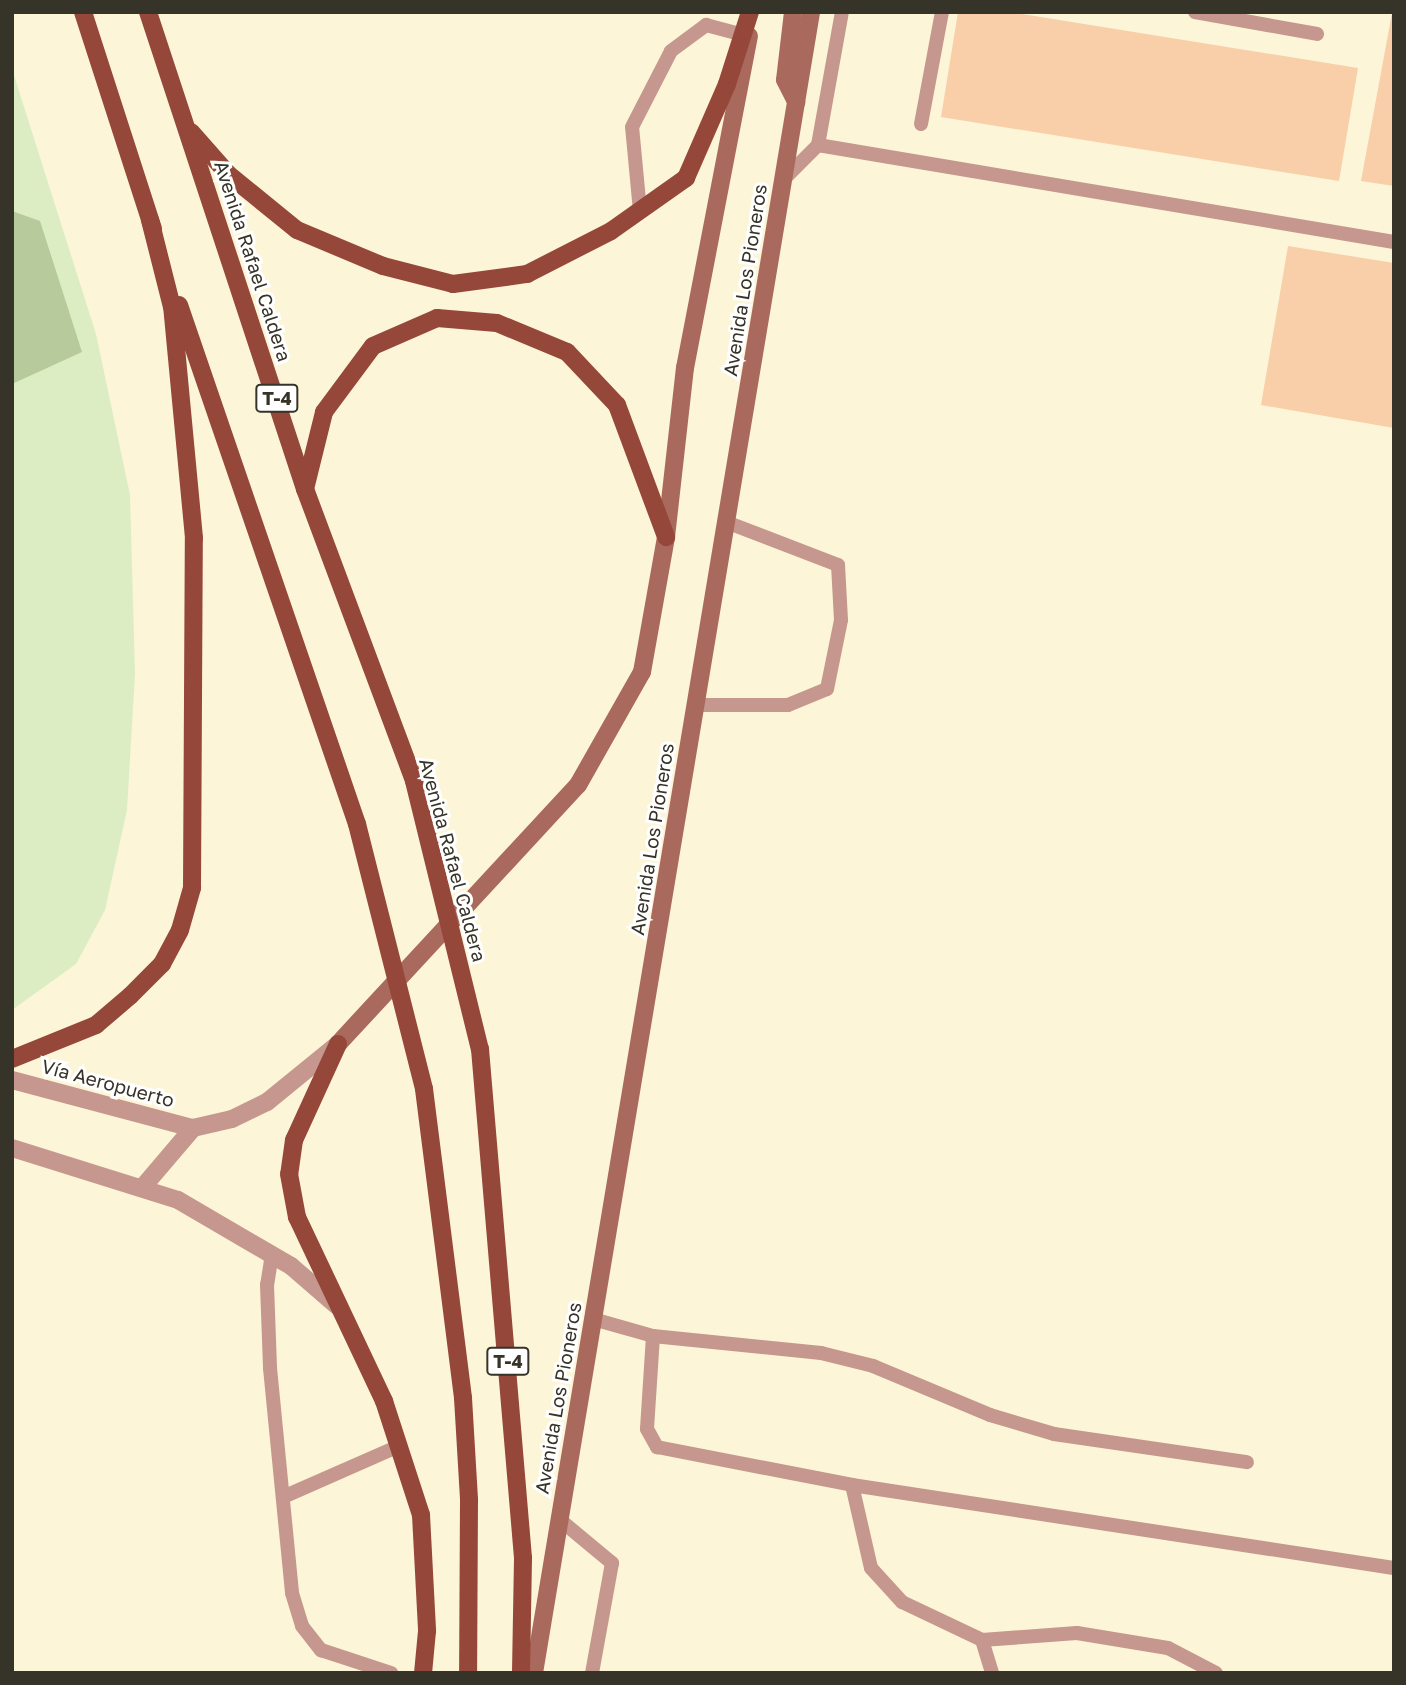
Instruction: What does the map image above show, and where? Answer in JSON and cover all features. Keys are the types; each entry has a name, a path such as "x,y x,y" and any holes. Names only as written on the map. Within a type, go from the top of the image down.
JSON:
{"main road":[{"name":"T-4","path":"83,12 150,220 357,824 424,1089 463,1398 469,1500 468,1673"},
{"name":"Avenida Rafael Caldera","path":"148,12 305,489 414,781 480,1049 523,1558 521,1673"},
{"path":"186,126 228,174 297,230 383,266 453,284 527,274 640,211 686,178 752,12"},
{"path":"12,1059 96,1026 130,996 162,964 180,930 192,888 194,538 172,307 150,220"},
{"path":"305,489 324,412 373,346 437,318 497,323 567,352 617,405 666,537"},
{"path":"338,1044 294,1140 289,1174 297,1217 336,1305 384,1401 421,1516 427,1631 423,1673"}],"street":[{"name":"Avenida Los Pioneros","path":"338,1044 578,785 642,672 666,537 685,368 752,12"},
{"path":"793,12 785,80 796,102"},
{"name":"Avenida Los Pioneros","path":"534,1673 811,12"},
{"path":"142,1188 193,1128 232,1119 267,1102 338,1044"},
{"name":"Vía Aeropuerto","path":"12,1080 193,1128"},
{"path":"13,1148 178,1200 272,1254 336,1305"}],"lane":[{"path":"783,180 818,145 842,12"},
{"path":"921,124 942,12"},
{"path":"1195,12 1317,34"},
{"path":"640,211 632,127 671,51 706,25 743,35"},
{"path":"818,145 1394,242"},
{"path":"695,705 788,705 827,689 841,620 838,565 726,522"},
{"path":"272,1254 267,1285 292,1593 302,1626 321,1650 391,1673"},
{"path":"593,1319 653,1336 821,1353 873,1366 989,1415 1054,1434 1247,1462"},
{"path":"653,1336 647,1429 657,1447 852,1485 1394,1569"},
{"path":"283,1497 398,1446"},
{"path":"852,1485 871,1568 902,1602 982,1640 1077,1633 1168,1648 1216,1673"},
{"path":"559,1519 612,1563 593,1673"},
{"path":"982,1640 992,1673"}],"green space":[{"path":"12,69 96,334 130,495 135,674 127,810 105,910 76,964 12,1010"},
{"path":"12,211 40,221 82,352 12,384"}],"building":[{"path":"958,12 1010,12 1358,68 1339,181 941,117"},
{"path":"1394,13 1394,186 1361,181"},
{"path":"1288,246 1394,263 1394,428 1261,405"}]}
